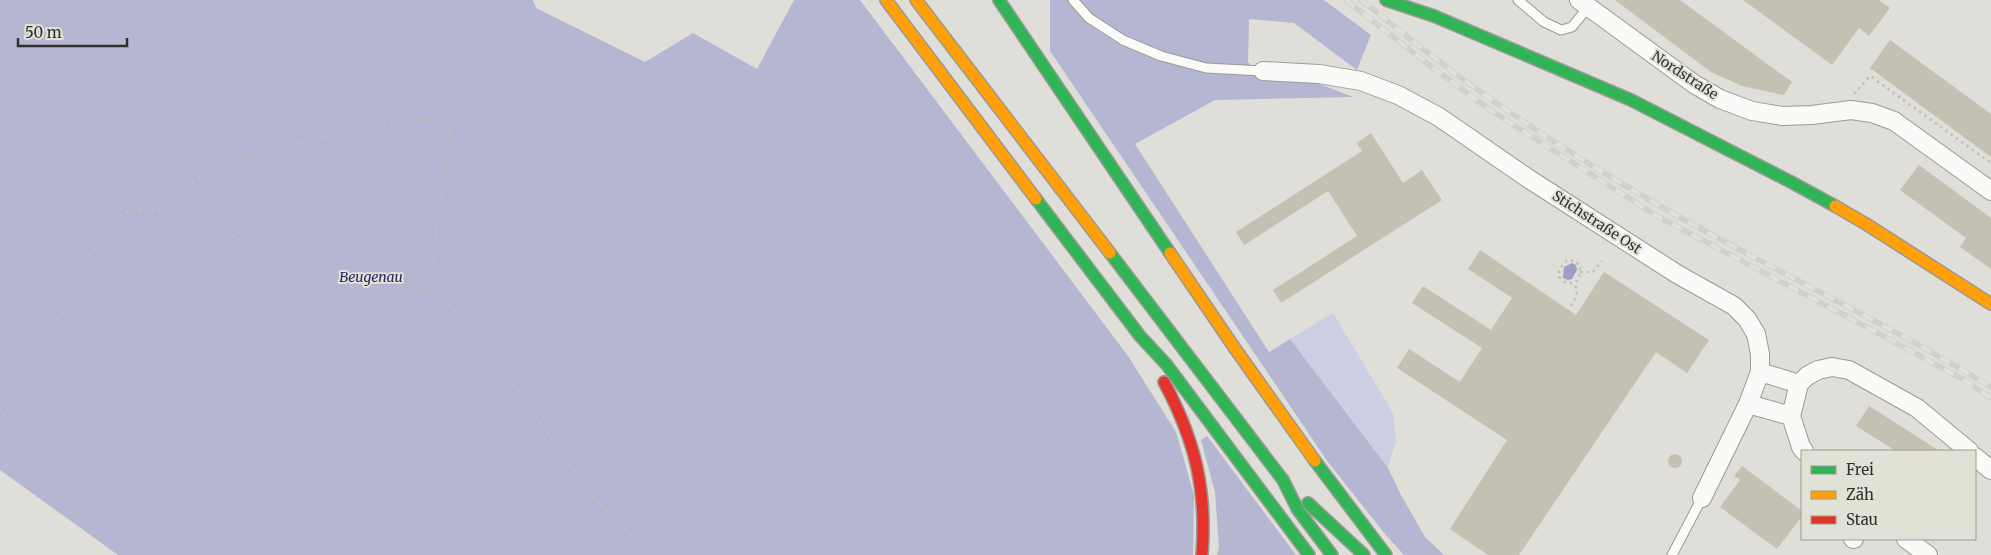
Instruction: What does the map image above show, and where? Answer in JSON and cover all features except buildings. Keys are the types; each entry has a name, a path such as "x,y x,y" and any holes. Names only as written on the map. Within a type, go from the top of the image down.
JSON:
{"main road":[{"path":"886,0 1140,336 1166,364 1310,555"},
{"path":"916,0 1283,480 1364,555"},
{"path":"999,0 1236,350 1309,453 1386,555"},
{"path":"1386,0 1434,16 1630,100 1791,182 1866,224 1991,304"},
{"path":"1140,336 1173,397 1190,436 1197,461 1205,505 1202,555"},
{"path":"1283,480 1298,510 1332,555"}],"street":[{"name":"Nordstraße","path":"1583,4 1694,84 1720,99 1752,110 1782,116 1812,115 1851,110 1872,112 1894,121 1991,191"},
{"name":"Stichstraße Ost","path":"1263,72 1319,74 1361,82 1398,95 1440,116 1529,179 1677,274 1734,306 1747,319 1756,334 1760,354 1760,372 1748,404 1702,498"},
{"path":"1803,450 1791,416 1799,384 1807,376 1818,370 1832,367 1849,370 1916,408 1968,450"},
{"path":"1760,372 1799,384"},
{"path":"1748,404 1791,416"},
{"path":"1976,458 1991,470"},
{"path":"1907,540 1928,555"}],"lane":[{"path":"1073,0 1089,18 1123,40 1161,56 1206,68 1263,72"},
{"path":"1518,0 1544,22 1561,30 1572,27 1583,4"},
{"path":"1672,555 1702,498"}],"path":[{"path":"1852,95 1870,76 1991,164"},
{"path":"0,422 44,346 104,228 120,215 138,210 233,162 377,123 452,118 432,262 425,288"},
{"path":"138,210 161,210 216,229 356,289 387,294 425,288 464,317 590,492 641,548 653,555"},
{"path":"1567,260 1575,261 1580,266 1578,278 1574,283 1566,283 1559,278 1559,270 1567,260"},
{"path":"1580,272 1593,272 1602,261"},
{"path":"1571,306 1577,295 1574,283"}],"shaded area":[{"path":"1572,263 1576,265 1577,270 1572,279 1563,278 1564,267"},
{"path":"1333,313 1393,413 1396,440 1388,468 1290,339"}],"green space":[{"name":"Beugenau","path":"0,0 533,0 536,8 645,62 693,33 757,69 794,0 860,0 1128,356 1176,432 1194,495 1193,555 118,555 0,470"},
{"path":"1050,0 1324,0 1371,35 1357,70 1294,23 1249,19 1248,62 1263,78 1317,83 1353,97 1215,100 1135,144 1269,352 1290,339 1388,468 1425,537 1444,555 1404,555 1328,462 1050,51"},
{"path":"1207,436 1296,555 1217,555 1219,547 1215,492 1201,440"}],"railway":[{"path":"1346,0 1490,110 1657,216 1966,381 1991,398"},
{"path":"1361,0 1458,76 1540,133 1596,168 1695,226 1907,339 1991,387"}],"traffic: fast":[{"path":"999,0 1170,253"},
{"path":"1386,0 1434,16 1631,100 1835,206"},
{"path":"1036,199 1140,336 1166,364 1309,555"},
{"path":"1110,253 1283,480 1298,510 1332,555"},
{"path":"1315,461 1386,555"},
{"path":"1308,503 1364,555"}],"traffic: slow":[{"path":"886,0 1036,199"},
{"path":"916,0 1110,253"},
{"path":"1835,206 1991,304"},
{"path":"1170,253 1315,461"}],"traffic: jam":[{"path":"1164,382 1184,424 1196,466 1203,508 1202,555"}]}
